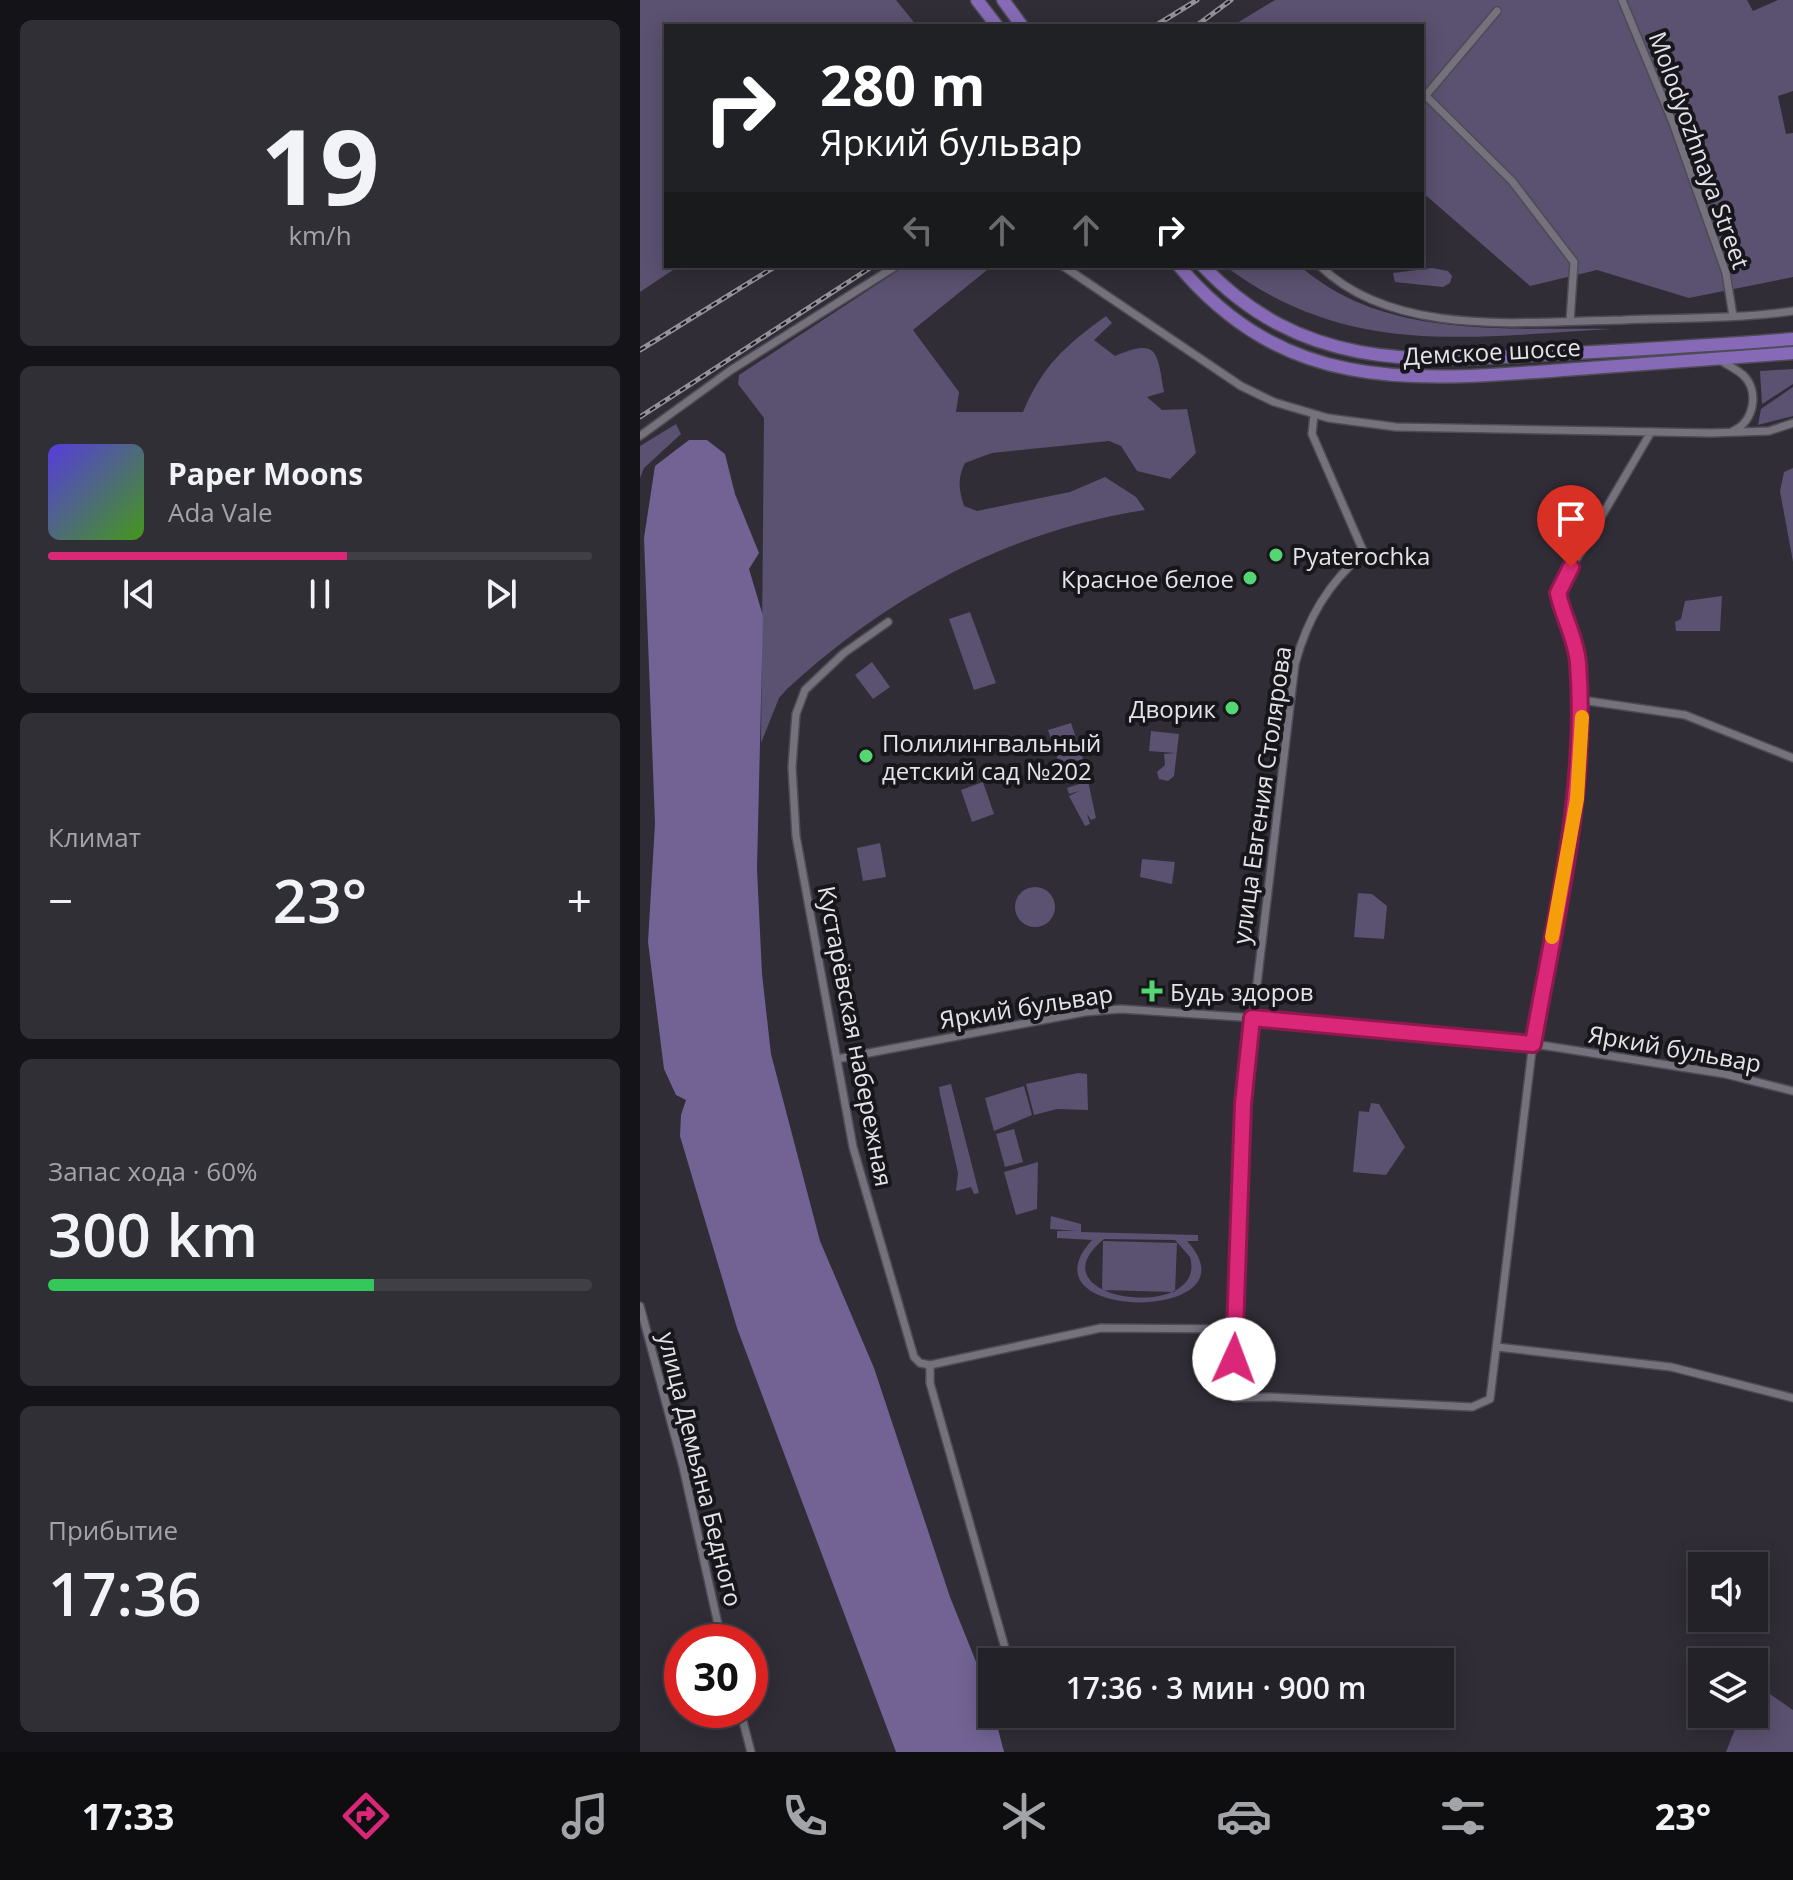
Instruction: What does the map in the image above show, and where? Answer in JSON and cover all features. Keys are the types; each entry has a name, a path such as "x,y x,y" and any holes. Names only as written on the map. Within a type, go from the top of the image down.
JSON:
{"main road":[{"path":"977,0 995,24"},
{"path":"1003,0 1021,24"},
{"name":"Демское шоссе","path":"1181,268 1208,299 1246,328 1311,358 1353,371 1390,377 1430,378 1793,353"},
{"name":"Демское шоссе","path":"1205,268 1254,310 1292,332 1376,357 1442,360 1793,339"}],"street":[{"name":"Molodyozhnaya Street","path":"1622,0 1673,123 1722,260 1733,316"},
{"path":"1497,11 1424,93 1468,141 1512,181 1574,262 1570,321"},
{"path":"640,436 731,370 893,268"},
{"path":"1066,268 1241,386 1314,415 1396,427 1651,432 1769,431 1793,423"},
{"path":"1323,268 1356,292 1414,312 1494,321 1733,316 1793,311"},
{"path":"1711,433 1737,431 1748,420 1753,404 1752,391 1744,376 1718,359"},
{"name":"улица Евгения Столярова","path":"1314,415 1312,434 1364,553 1339,577 1318,605 1295,664 1243,1104 1235,1398 1483,1405 1491,1394 1497,1347"},
{"path":"1651,432 1559,589 1577,651 1581,700 1577,799 1533,1044 1497,1347 1671,1367 1793,1398"},
{"name":"Кустарёвская набережная","path":"888,622 815,679 801,697 796,714 792,761 795,826 854,1150 914,1357 920,1363 930,1365 930,1383 1005,1648"},
{"path":"1581,700 1685,715 1793,758"},
{"name":"Яркий бульвар","path":"837,1059 1104,1010 1252,1018 1533,1044 1725,1074 1793,1091"},
{"name":"улица Демьяна Бедного","path":"640,1306 683,1467 718,1624"},
{"path":"930,1365 1101,1328 1236,1329"},
{"path":"745,1728 751,1752"}],"shaded area":[{"path":"640,0 896,0 915,24 664,24 664,268 676,268 640,292"},
{"path":"1275,0 1747,0 1753,11 1778,0 1793,0 1793,91 1778,96 1786,134 1793,133 1793,277 1689,298 1597,270 1530,286 1424,194 1424,24 1235,24"},
{"path":"902,268 990,268 913,330 959,392 956,412 1023,412 1047,369 1079,337 1106,316 1112,323 1094,340 1115,356 1140,348 1153,352 1164,392 1147,397 1162,410 1187,409 1196,453 1170,479 1137,471 1121,446 1109,441 992,453 965,463 960,479 962,500 964,506 977,511 1070,492 1105,477 1136,497 1145,510 1094,520 998,551 952,572 909,597 826,655 787,689 779,698 761,743 764,418 738,384 739,375"},
{"path":"1228,268 1303,268 1333,290 1369,307 1408,318 1489,328 1612,329 1459,337 1411,335 1364,328 1317,316 1271,295"},
{"path":"1432,268 1448,271 1452,276 1450,283 1443,287 1395,282 1393,273"},
{"path":"1793,369 1793,384 1762,404 1760,371"},
{"path":"1793,387 1793,416 1758,425 1761,409"},
{"path":"676,424 681,434 644,468 640,478 640,446"},
{"path":"689,440 707,440 725,454 735,494 759,553 749,569 763,616 757,869 762,974 771,1054 820,1241 874,1368 950,1597 978,1667 978,1728 998,1728 1004,1752 896,1752 737,1328 680,1136 681,1115 686,1100 676,1095 664,1069 648,942 655,823 644,538 655,466"},
{"path":"1793,468 1793,562 1780,491 1784,472"},
{"path":"1722,596 1720,631 1676,631 1675,622 1681,619 1685,601"},
{"path":"970,612 996,683 974,690 949,619"},
{"path":"872,662 890,687 873,699 855,675"},
{"path":"1071,723 1083,759 1060,766 1048,730"},
{"path":"1151,731 1179,734 1174,776 1168,781 1159,779 1157,772 1165,765 1164,754 1175,753 1149,751"},
{"path":"1088,781 1096,818 1091,820 1087,814 1090,824 1085,826 1069,796 1079,791 1069,794 1067,788"},
{"path":"983,782 994,814 972,822 961,790"},
{"path":"880,843 886,877 863,881 857,848"},
{"path":"1142,859 1175,862 1172,884 1140,877"},
{"path":"1035,887 1049,893 1055,907 1049,921 1035,927 1021,921 1015,907 1021,893"},
{"path":"1358,893 1372,894 1387,906 1384,939 1354,937"},
{"path":"1078,1073 1087,1074 1088,1110 1057,1109 1034,1115 1026,1084"},
{"path":"951,1084 979,1193 974,1194 971,1187 956,1191 958,1173 939,1087"},
{"path":"1024,1086 1032,1115 994,1131 985,1098"},
{"path":"1371,1103 1379,1104 1405,1147 1386,1175 1353,1172 1359,1111 1369,1112"},
{"path":"1014,1129 1023,1162 1005,1167 996,1134"},
{"path":"1038,1162 1037,1209 1016,1215 1004,1172"},
{"path":"1051,1216 1081,1224 1081,1232 1198,1235 1198,1241 1187,1241 1201,1268 1193,1287 1170,1299 1139,1302 1108,1298 1085,1287 1077,1267 1092,1240 1057,1238 1057,1231 1077,1231 1050,1229","holes":["1104,1239 1175,1240 1190,1257 1189,1278 1174,1291 1151,1297 1126,1296 1103,1290 1088,1277 1087,1260"]},
{"path":"1103,1241 1177,1243 1175,1292 1102,1290"},
{"path":"1768,1693 1793,1710 1793,1752 1726,1752 1735,1728 1768,1728"}],"railway":[{"path":"1158,24 1197,0"},
{"path":"1199,24 1231,0"},
{"path":"640,350 773,268"},
{"path":"640,417 870,268"}],"slow traffic":[{"path":"1552,937 1577,799 1582,717"}],"place":[{"name":"Pyaterochka","path":"1276,555"},
{"name":"Красное белое","path":"1250,578"},
{"name":"Дворик","path":"1232,708"},
{"name":"Полилингвальный детский сад №202","path":"866,756"},
{"name":"Будь здоров","path":"1152,991"}],"route":[{"path":"1234,1359 1243,1104 1252,1018 1533,1044 1580,775 1582,717 1577,651 1558,593 1571,567"}]}
